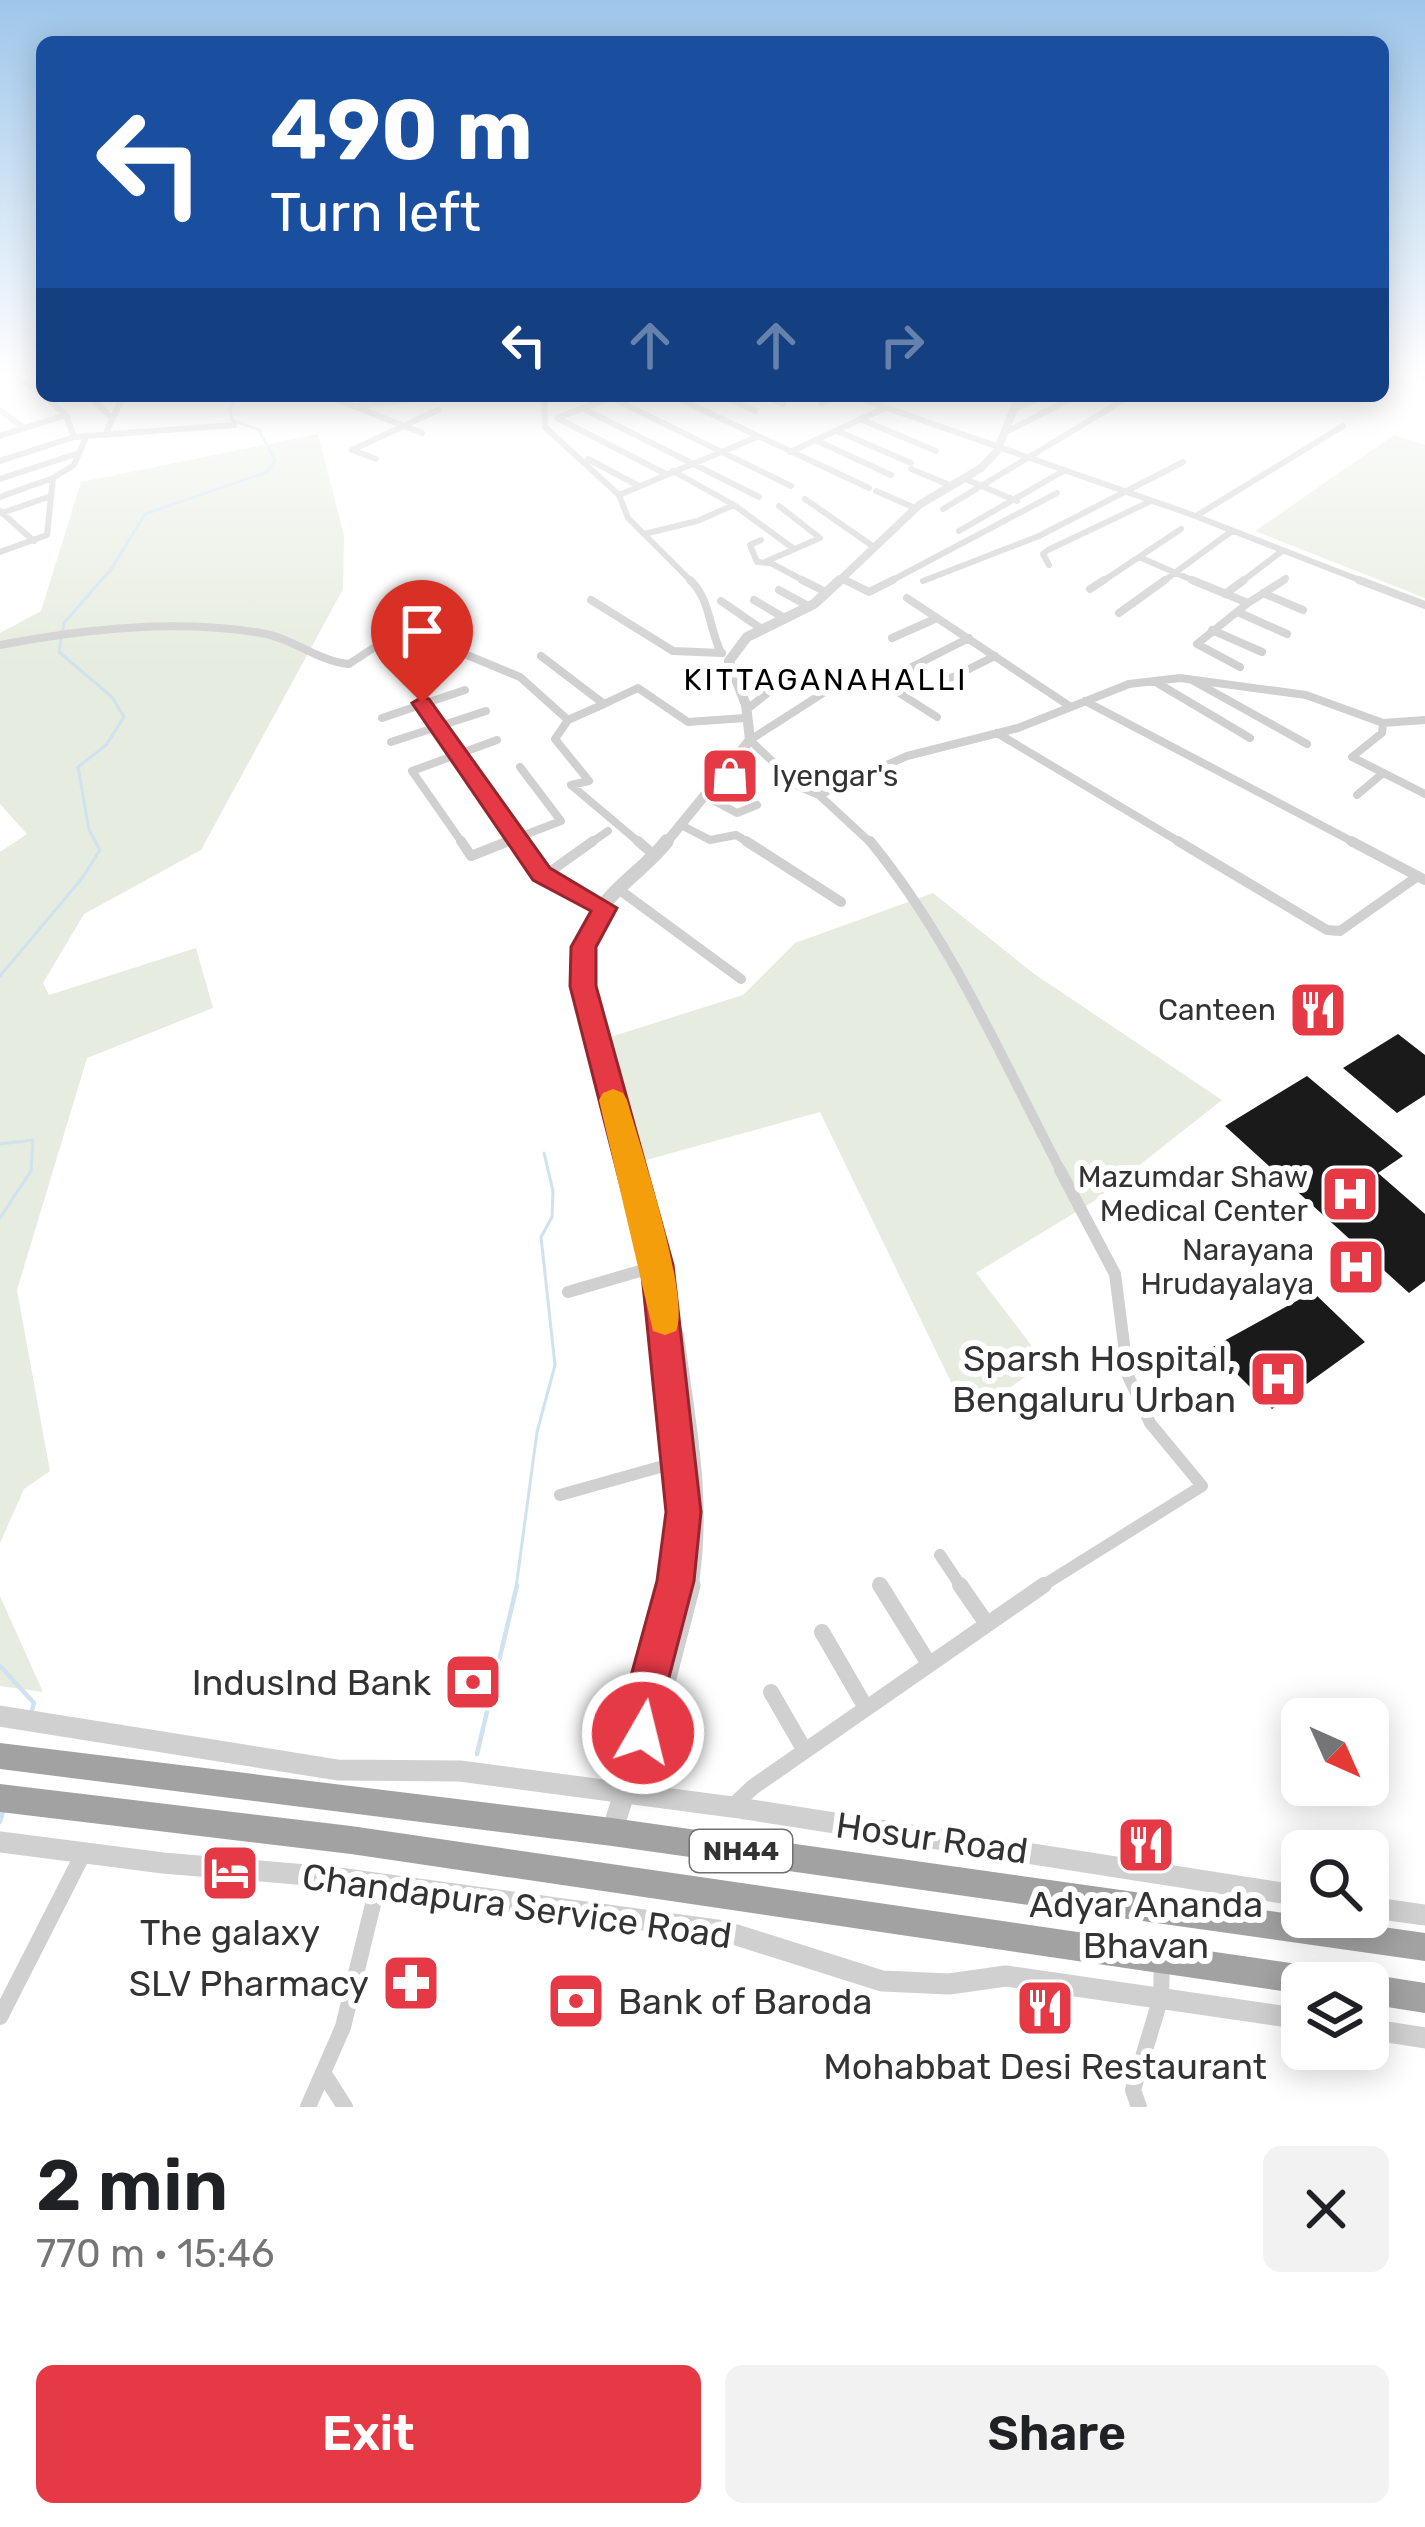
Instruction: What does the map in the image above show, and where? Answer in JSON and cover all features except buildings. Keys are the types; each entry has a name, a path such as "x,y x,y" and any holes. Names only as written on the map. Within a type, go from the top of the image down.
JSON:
{"highway":[{"name":"Hosur Road","path":"7,1756 612,1832 1425,1947"},
{"name":"NH44","path":"1,1798 350,1840 1281,1977"},
{"path":"1389,1992 1425,1998"}],"street":[{"path":"0,497 64,471"},
{"path":"593,471 619,495 628,518 706,600 708,626 726,653 751,740 798,786 819,795 867,838 902,880 951,963 1115,1274 1128,1376 1150,1423 1202,1486 1069,1567 732,1807"},
{"path":"611,471 639,486"},
{"path":"666,471 734,505 794,549"},
{"path":"619,495 673,471"},
{"path":"707,471 759,497"},
{"path":"761,471 791,486"},
{"path":"833,471 916,508"},
{"path":"883,471 891,475"},
{"path":"926,471 984,487 1033,508"},
{"path":"591,600 673,651 726,653 809,607 916,508 971,471"},
{"path":"943,508 1008,471"},
{"path":"959,531 1063,471"},
{"path":"1069,471 1425,605"},
{"path":"923,581 1039,536 1168,471"},
{"path":"1196,516 1269,471"},
{"path":"0,552 47,535 53,478"},
{"path":"869,592 1057,493"},
{"path":"1,512 51,496"},
{"path":"805,499 874,547"},
{"path":"1049,565 1043,554 1048,550 1151,501"},
{"path":"644,534 697,521 734,505"},
{"path":"770,563 820,536 779,506"},
{"path":"1,512 34,541"},
{"path":"1090,590 1180,530"},
{"path":"1119,613 1232,531"},
{"path":"761,540 750,545 757,562 770,563 826,592"},
{"path":"1225,594 1282,551"},
{"path":"1139,557 1248,603"},
{"path":"842,578 879,598"},
{"path":"1240,667 1206,657 1197,644 1286,578"},
{"path":"778,590 809,607"},
{"path":"1263,593 1303,610"},
{"path":"907,598 1071,707"},
{"path":"754,600 786,619"},
{"path":"721,602 763,630"},
{"path":"1240,613 1287,634"},
{"path":"892,638 937,618"},
{"path":"0,646 56,635 159,630 270,634 305,654 337,664 357,661 393,635 409,631 520,677 568,720"},
{"path":"1212,630 1262,652"},
{"path":"937,717 882,682 969,638"},
{"path":"541,656 604,704"},
{"path":"949,679 994,656"},
{"path":"654,855 572,785 589,781 555,739 568,720 638,688 688,722 745,714 793,673"},
{"path":"1189,679 1307,744"},
{"path":"819,795 908,756 997,733 1129,684 1189,679 1306,694 1383,723 1425,720"},
{"path":"1154,681 1250,738"},
{"path":"612,1832 643,1733 654,1722 692,1579 697,1527 685,1460 676,1334 666,1326 657,1265 583,986 584,947 605,908 751,740 831,688"},
{"path":"382,718 465,690"},
{"path":"997,733 1327,930 1340,931 1421,878 1085,701"},
{"path":"422,703 515,842 544,876 605,908"},
{"path":"391,742 485,711"},
{"path":"1378,770 1352,758 1382,733 1383,723"},
{"path":"497,740 412,771 471,856 561,821 520,767"},
{"path":"1357,794 1385,768 1425,790"},
{"path":"705,796 737,813 757,805"},
{"path":"681,825 710,840 736,835 841,902"},
{"path":"544,876 608,831"},
{"path":"621,891 741,980"},
{"path":"568,1292 657,1265"},
{"path":"560,1495 685,1460"},
{"path":"940,1555 988,1624"},
{"path":"879,1583 929,1664"},
{"path":"822,1632 866,1708"},
{"path":"771,1692 805,1751"},
{"path":"0,1716 338,1770 460,1771 732,1807 1281,1893"},
{"name":"Chandapura Service Road","path":"5,1842 377,1884 724,1931 882,1981 949,1984 1006,1976 1281,2016"},
{"path":"0,2017 84,1852"},
{"path":"308,2107 326,2077 366,1948 377,1884"},
{"path":"1389,1909 1425,1915"},
{"path":"1139,2107 1132,2090 1161,1997 1162,1959"},
{"path":"1389,2032 1425,2038"},
{"path":"326,2077 345,2107"}],"shaded area":[{"path":"134,471 328,471 344,536 343,589 201,850 84,914 43,983 49,995 196,948 213,1008 87,1058 17,1290 50,1471 24,1489 0,1543 0,852 27,834 0,804 0,633 41,611 81,482"},
{"path":"1341,471 1425,471 1425,598 1255,531"},
{"path":"933,893 1033,973 1222,1100 1094,1201 976,1273 1045,1363 968,1417 820,1112 639,1162 607,1038 743,995 795,943"},
{"path":"0,1596 43,1692 0,1686"}],"waterway":[{"path":"0,976 100,850 89,830 78,767 106,745 124,717 112,697 59,652 64,623 112,568 145,514 267,471"},
{"path":"0,1144 33,1140 31,1171 0,1218"},
{"path":"516,1588 537,1432 555,1365 541,1237 552,1217 553,1191 544,1153"},
{"path":"477,1754 517,1585"},
{"path":"0,1666 34,1703 32,1710"},
{"path":"0,1822 3,1811"}],"slow traffic":[{"path":"613,1100 657,1265 665,1320"}],"place":[{"name":"Iyengar's","path":"730,776"},
{"name":"Canteen","path":"1318,1010"},
{"name":"Mazumdar Shaw Medical Center","path":"1350,1194"},
{"name":"Narayana Hrudayalaya","path":"1356,1267"},
{"name":"Sparsh Hospital, Bengaluru Urban","path":"1278,1379"},
{"name":"IndusInd Bank","path":"473,1682"},
{"name":"Adyar Ananda Bhavan","path":"1146,1845"},
{"name":"The galaxy","path":"230,1873"},
{"name":"SLV Pharmacy","path":"411,1983"},
{"name":"Bank of Baroda","path":"576,2001"},
{"name":"Mohabbat Desi Restaurant","path":"1045,2008"}],"district":[{"name":"KITTAGANAHALLI","path":"826,680"}],"route":[{"path":"422,703 515,842 542,874 605,908 584,947 583,986 657,1265 683,1512 676,1581 640,1716 643,1733"}]}
